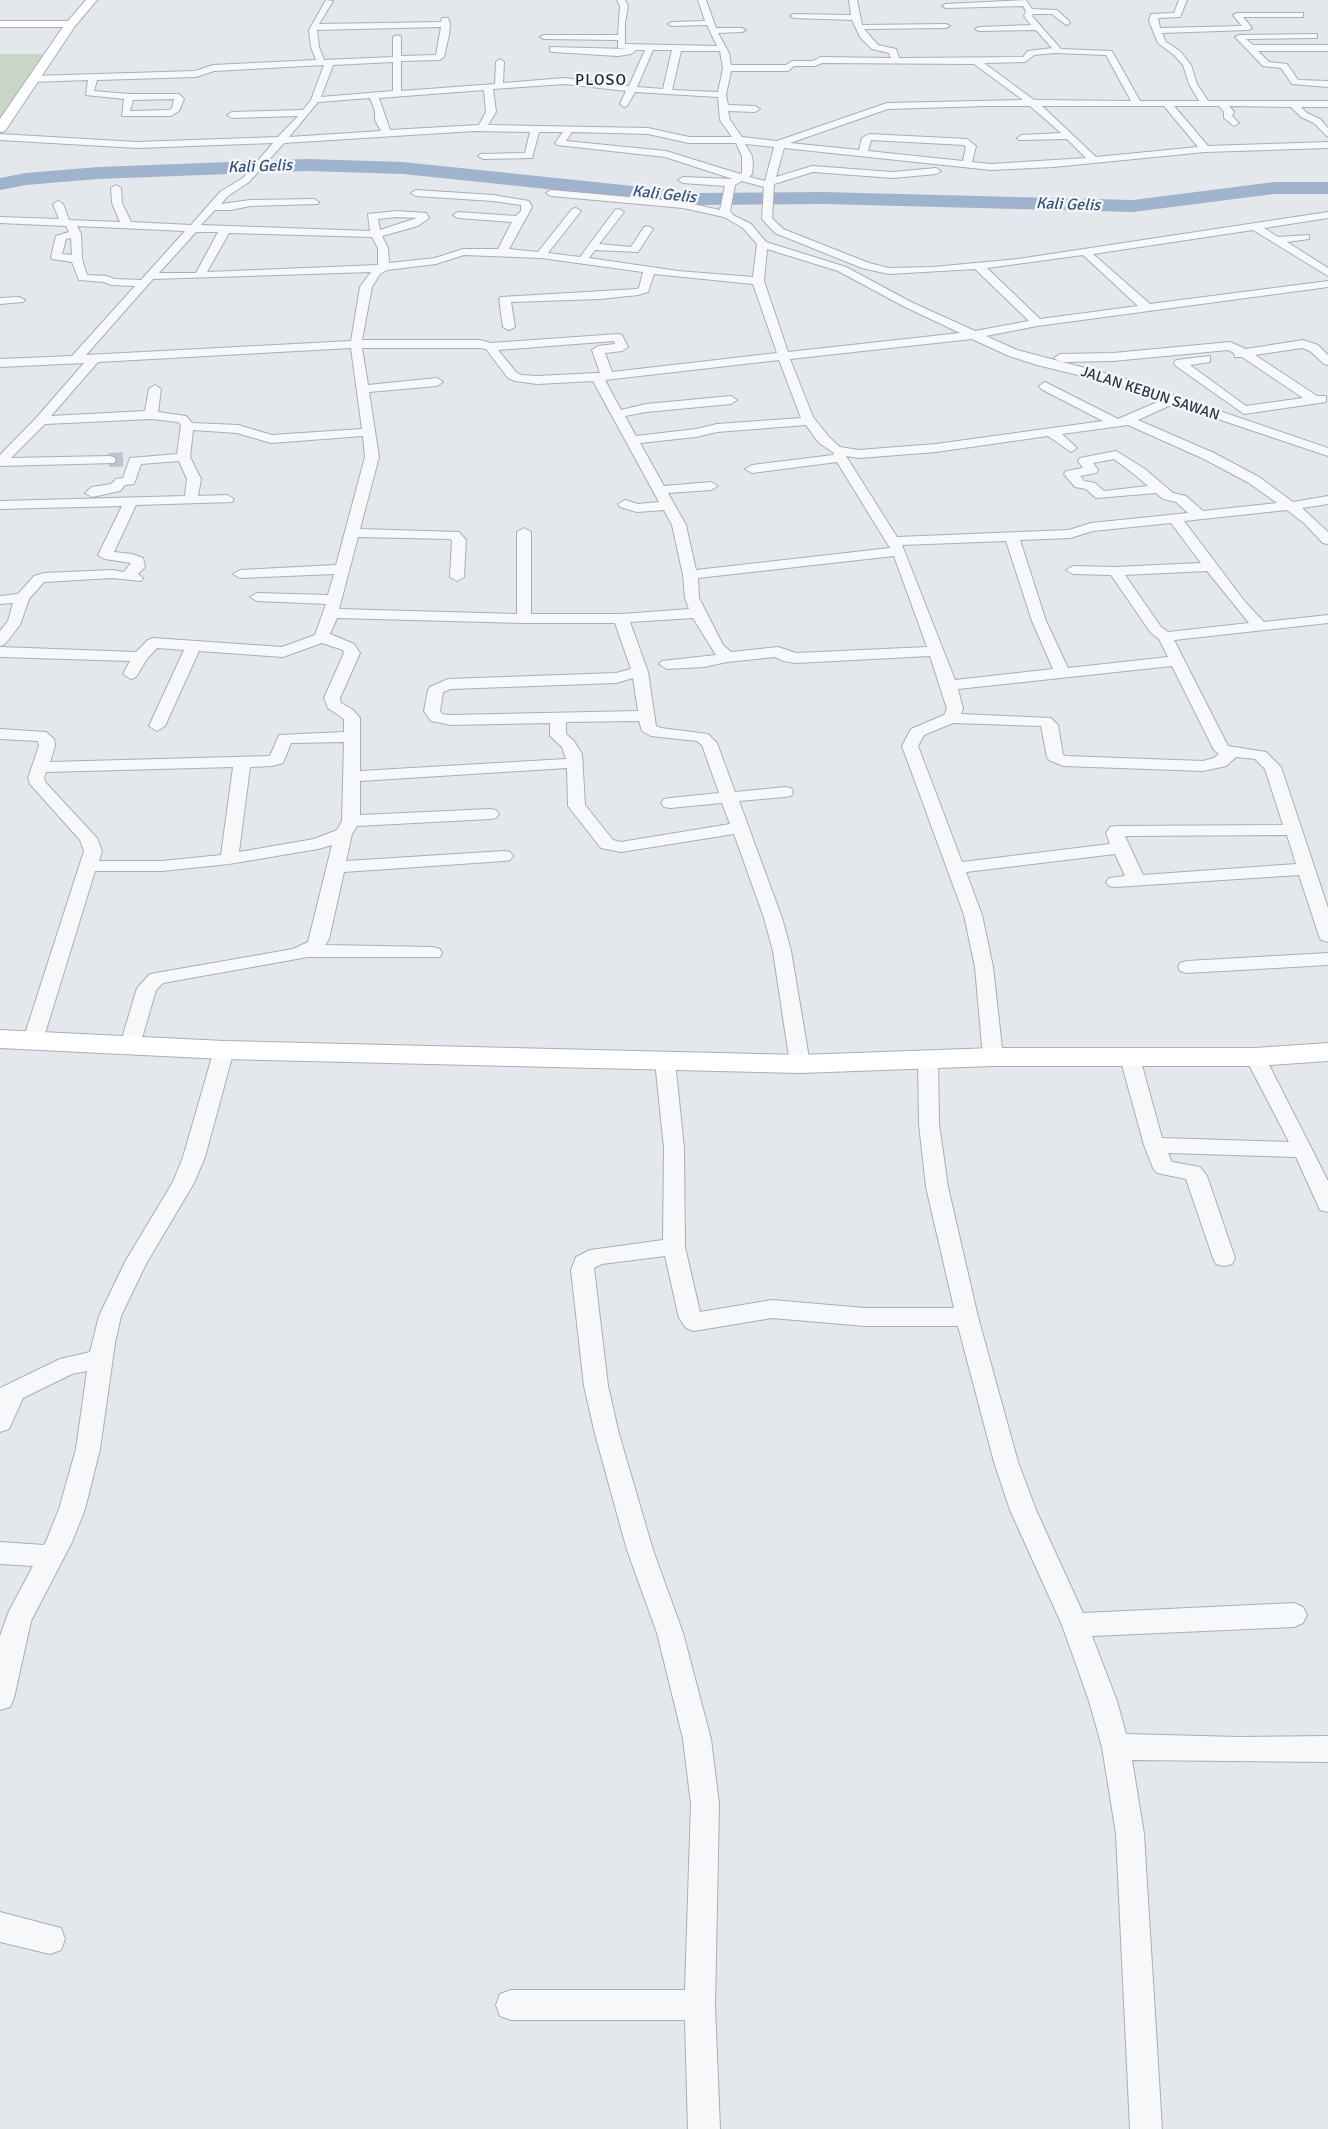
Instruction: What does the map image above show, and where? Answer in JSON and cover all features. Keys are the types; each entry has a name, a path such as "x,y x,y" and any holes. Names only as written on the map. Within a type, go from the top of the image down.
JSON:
{"street":[{"path":"0,128 71,24 92,0"},
{"path":"621,0 624,6 618,27 622,38 621,46 722,49"},
{"path":"702,0 711,27 722,49 727,68 722,95 725,120 739,140 747,156 747,174 734,184 728,215"},
{"path":"853,0 855,18 860,28 874,47 894,52 896,61"},
{"path":"1175,16 1179,12 1182,0"},
{"path":"76,360 224,194 246,180 306,113 315,100 325,63 313,38 315,27 330,1"},
{"path":"1026,5 1028,16 1038,27 1056,41 1057,51"},
{"path":"946,6 1026,5 1054,12 1066,11"},
{"path":"1054,12 1066,23"},
{"path":"1156,30 1249,28 1236,16 1238,14 1300,15"},
{"path":"794,16 855,18"},
{"path":"1188,17 1154,17 1160,40 1184,61 1206,105"},
{"path":"1215,19 1239,37 1266,64 1284,66 1295,82 1328,84"},
{"path":"33,79 196,74 213,68 440,57 441,39 446,22 315,27"},
{"path":"0,24 71,24"},
{"path":"672,24 742,30"},
{"path":"860,28 946,26"},
{"path":"979,29 1038,27"},
{"path":"1160,40 1314,36"},
{"path":"544,37 622,38"},
{"path":"441,39 443,70"},
{"path":"397,41 397,92"},
{"path":"553,49 618,53 628,52 634,47"},
{"path":"624,104 633,90 650,48"},
{"path":"667,92 677,48"},
{"path":"1251,48 1328,48"},
{"path":"727,68 788,68 792,64 815,63 818,60 1023,60 1030,53 1057,51 1109,53 1137,104"},
{"path":"976,61 1044,112 1093,160"},
{"path":"499,85 500,62"},
{"path":"93,77 89,93 129,97 176,96 180,99 174,112 128,114 124,112 129,97"},
{"path":"315,100 397,92 443,85 488,86 565,82 633,90 722,95"},
{"path":"342,97 345,86"},
{"path":"482,128 491,112 488,86"},
{"path":"373,94 380,111 380,120 387,134"},
{"path":"1199,94 1252,95"},
{"path":"780,142 880,107 915,100 1168,105 1328,104"},
{"path":"1294,104 1304,115 1317,121 1328,134"},
{"path":"1168,105 1205,149"},
{"path":"1223,105 1230,112 1227,116 1234,123"},
{"path":"724,108 755,109"},
{"path":"232,134 232,110 306,113"},
{"path":"0,136 171,145 232,134 281,140 482,128 648,131 689,140 780,142 862,154 971,166 1006,167 1205,149 1328,145"},
{"path":"535,129 547,142 666,154 734,184"},
{"path":"483,156 528,156 547,142 570,129"},
{"path":"171,145 176,134"},
{"path":"1022,138 1068,136"},
{"path":"862,154 869,137 968,142 971,146 971,166"},
{"path":"766,217 769,185 780,142"},
{"path":"683,180 769,185 812,169 893,175 971,166"},
{"path":"116,188 117,203 126,224"},
{"path":"416,193 515,200 527,207 526,212 519,219 502,252"},
{"path":"551,193 683,205 728,215 766,217 787,236 876,269 899,271 978,266 1253,225 1327,216"},
{"path":"212,207 314,202"},
{"path":"200,276 228,230 238,224 272,218 280,203"},
{"path":"58,204 71,227 83,278 149,279 382,268 428,262 463,252 502,252 580,261 612,274 649,271 758,281"},
{"path":"541,255 576,211"},
{"path":"580,261 619,212"},
{"path":"458,215 519,219"},
{"path":"728,215 747,226 762,244 842,269 981,332 1047,356 1072,358 1226,346 1244,353 1322,399"},
{"path":"0,220 71,227 126,224 228,230 376,234 383,248 382,268 372,276 366,287 356,344 372,457 333,607 322,632 324,637"},
{"path":"1253,225 1328,273"},
{"path":"71,227 60,236 56,257 77,259"},
{"path":"592,247 634,250 648,229"},
{"path":"1276,240 1305,237"},
{"path":"762,244 758,281 784,358 810,421 824,440 841,455 896,546 949,685 955,709 951,718"},
{"path":"1084,251 1148,309"},
{"path":"978,266 1037,323"},
{"path":"509,328 505,299 604,295 644,290 649,271"},
{"path":"604,295 612,274"},
{"path":"490,347 512,375 519,378 537,380 602,377 784,358 1312,286 1325,289"},
{"path":"0,301 19,300"},
{"name":"JALAN KEBUN SAWAN","path":"981,332 1027,358 1182,394 1328,452"},
{"path":"0,363 356,344 480,344 490,347 616,336 622,347"},
{"path":"1166,365 1304,344 1314,348 1328,361"},
{"path":"635,346 597,347 602,377 618,414 680,525 690,575 692,598 698,613 718,647 727,657"},
{"path":"1072,358 1105,369 1127,369"},
{"path":"94,359 41,420 0,462 109,460"},
{"path":"1180,363 1244,410 1322,399"},
{"path":"361,389 437,382"},
{"path":"1045,386 1120,421 1239,471 1291,506 1328,540"},
{"path":"752,468 841,455 936,448 1120,421 1182,394 1214,387"},
{"path":"151,415 155,389"},
{"path":"618,414 646,408 731,400"},
{"path":"41,420 151,415 178,418 185,421 183,457 194,479 194,490 190,499"},
{"path":"632,440 696,433 716,428 810,421"},
{"path":"186,426 238,429 270,439 368,432"},
{"path":"1052,432 1071,448"},
{"path":"0,441 19,442"},
{"path":"1159,488 1101,495 1090,486 1080,484 1071,474 1091,470 1085,461 1116,455 1159,488 1169,498 1181,499 1200,516"},
{"path":"89,502 94,491 115,488 122,482 129,480 132,460 183,457"},
{"path":"660,490 711,486"},
{"path":"0,505 190,499 227,500"},
{"path":"690,575 896,546 1070,534 1091,527 1291,506 1328,500"},
{"path":"0,641 15,622 22,598 44,576 132,577 138,567 138,561 132,558 105,555 132,501"},
{"path":"625,504 632,508 669,505"},
{"path":"1174,518 1241,606 1260,626"},
{"path":"524,532 524,619"},
{"path":"351,533 454,535 460,540 457,577"},
{"path":"1012,537 1039,621 1062,672"},
{"path":"1073,570 1115,571 1211,567"},
{"path":"240,574 343,570"},
{"path":"1115,571 1156,630 1165,637 1220,748 1230,753 1254,754 1273,767 1328,936"},
{"path":"257,597 333,607 459,617 524,619 621,618 698,613"},
{"path":"0,600 22,598"},
{"path":"457,600 459,617"},
{"path":"621,618 640,672 646,725 652,731 696,736 706,739 730,797 773,918 782,952 800,1064"},
{"path":"1165,637 1328,620"},
{"path":"131,674 140,658 154,643 283,652 324,637 348,647 352,653 332,702 350,715 351,777 347,827 320,940 308,951"},
{"path":"157,726 194,645"},
{"path":"667,664 704,662 727,657 778,652 788,658 796,658 936,651"},
{"path":"0,652 140,658"},
{"path":"949,685 1177,661"},
{"path":"640,672 616,678 448,684 436,690 432,712 433,716 443,720 645,716"},
{"path":"993,1057 980,941 973,915 910,746 917,732 951,718 1045,721 1050,725 1055,757 1063,761 1203,766 1220,762 1230,753"},
{"path":"558,719 558,736 573,750 578,806 607,844 621,847 740,828"},
{"path":"0,734 40,735 48,742 36,778 41,790 83,832 92,844 93,851 33,1040"},
{"path":"41,767 275,760 285,738 351,737"},
{"path":"229,859 242,761"},
{"path":"351,777 574,763"},
{"path":"670,803 785,792"},
{"path":"88,866 162,866 229,859 318,844 347,827 490,814"},
{"path":"1137,881 1119,846 1116,832 1293,830"},
{"path":"955,868 1112,850 1119,846"},
{"path":"337,867 504,856"},
{"path":"1115,882 1305,869"},
{"path":"130,1046 147,988 157,978 308,951 433,954"},
{"path":"1187,967 1328,959"},
{"path":"0,1039 224,1050 800,1064 993,1057 1255,1057 1328,1052"},
{"path":"0,1698 9,1651 18,1619 72,1510 82,1474 100,1359 110,1316 122,1289 179,1191 194,1157 224,1050"},
{"path":"1255,1057 1303,1150 1328,1204"},
{"path":"1130,1058 1154,1145 1164,1168 1195,1174 1224,1258"},
{"path":"928,1059 929,1124 937,1187 967,1317 1009,1470 1036,1540 1075,1625 1103,1701 1116,1747 1130,1834 1146,2129"},
{"path":"665,1061 674,1148 674,1247 690,1318 694,1322 772,1309 865,1318 967,1317"},
{"path":"1154,1145 1303,1150"},
{"path":"674,1247 598,1256 584,1263 582,1270 596,1386 607,1434 638,1542 670,1633 697,1739 705,1804 700,2005 702,2120 704,2129"},
{"path":"0,1422 7,1396 68,1366 100,1359"},
{"path":"0,1553 50,1556"},
{"path":"1075,1625 1294,1615"},
{"path":"1116,1747 1239,1750 1328,1749"},
{"path":"0,1927 50,1939"},
{"path":"511,2005 700,2005"}],"green space":[{"path":"0,54 44,54 0,119"}],"waterway":[{"name":"Kali Gelis","path":"0,184 26,179 98,173 308,165 403,168 700,199 823,198 1133,206 1274,188 1328,188"}],"tunnel":[{"path":"109,460 129,459"}],"district":[{"name":"PLOSO","path":"601,81"}]}
